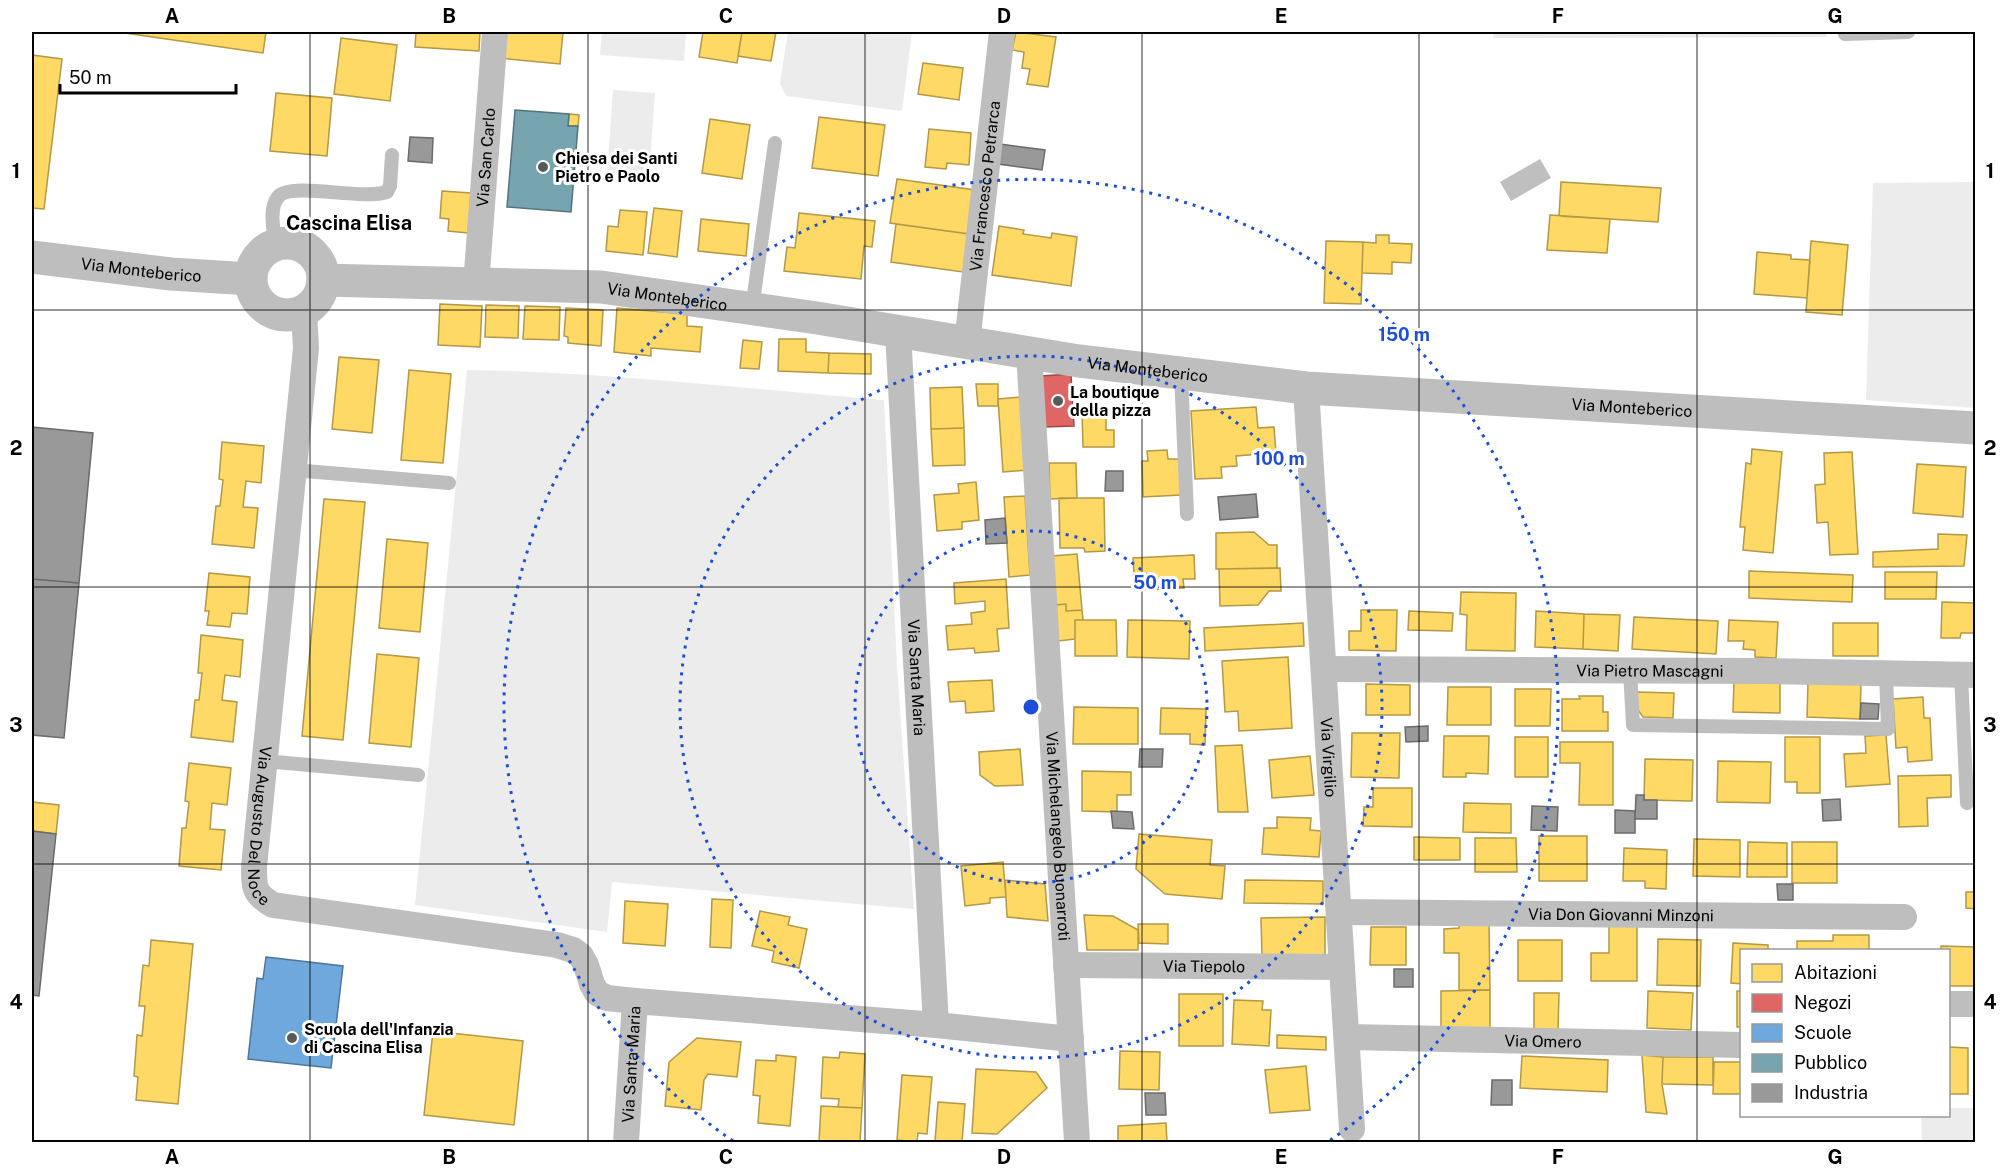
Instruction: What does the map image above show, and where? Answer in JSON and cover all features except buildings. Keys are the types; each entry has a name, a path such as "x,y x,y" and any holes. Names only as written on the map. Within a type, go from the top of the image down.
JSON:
{"street":[{"name":"Via San Carlo","path":"476,285 495,32"},
{"name":"Via Francesco Petrarca","path":"967,343 1002,32"},
{"path":"286,243 305,248 318,261 322,270 323,280 314,303 293,315 280,315 259,303 250,279 252,268 258,257 266,249 277,245 286,243"},
{"name":"Via Monteberico","path":"32,257 171,274 250,279"},
{"name":"Via Monteberico","path":"323,280 601,287 1079,361 1306,387 1976,428"},
{"name":"Via Augusto Del Noce","path":"304,310 306,348 264,761 254,886 260,898 273,905 556,945 573,950 581,956 597,993 606,998 635,1001"},
{"name":"Via Santa Maria","path":"898,332 936,1025"},
{"name":"Via Michelangelo Buonarroti","path":"1029,352 1077,1143"},
{"name":"Via Virgilio","path":"1306,387 1352,1129"},
{"name":"Via Pietro Mascagni","path":"1324,669 1630,670 1968,675"},
{"name":"Via Don Giovanni Minzoni","path":"1339,912 1904,917"},
{"name":"Via Tiepolo","path":"1066,965 1342,967"},
{"name":"Via Santa Maria","path":"626,1143 635,1001 936,1025 1071,1039"},
{"path":"1950,1004 1976,1004"},
{"name":"Via Omero","path":"1347,1037 1740,1045"}],"lane":[{"path":"1845,34 1908,32"},
{"path":"752,309 775,143"},
{"path":"277,245 274,235 273,211 280,195 302,191 363,195 387,192 390,186 392,155"},
{"path":"1181,373 1187,514"},
{"path":"293,470 449,483"},
{"path":"1630,670 1633,725 1888,729 1886,673"},
{"path":"1967,803 1968,675"},
{"path":"264,761 418,775"}],"shaded area":[{"path":"602,32 686,32 684,61 600,55"},
{"path":"788,32 912,32 902,111 786,96 780,83"},
{"path":"1494,32 1826,32 1827,37 1493,38"},
{"path":"613,90 655,93 649,176 607,173"},
{"path":"1540,159 1551,178 1511,201 1500,182"},
{"path":"1975,182 1975,408 1866,400 1873,183"},
{"path":"467,370 623,377 884,400 897,666 914,909 612,882 607,932 415,905"},
{"path":"1950,1108 1975,1108 1975,1142 1922,1142 1921,1117 1950,1117"}],"place":[{"name":"Chiesa dei Santi Pietro e Paolo","path":"543,167"},
{"name":"La boutique della pizza","path":"1058,401"},
{"name":"Scuola dell'Infanzia di Cascina Elisa","path":"292,1038"}],"district":[{"name":"Cascina Elisa","path":"349,223"}]}
